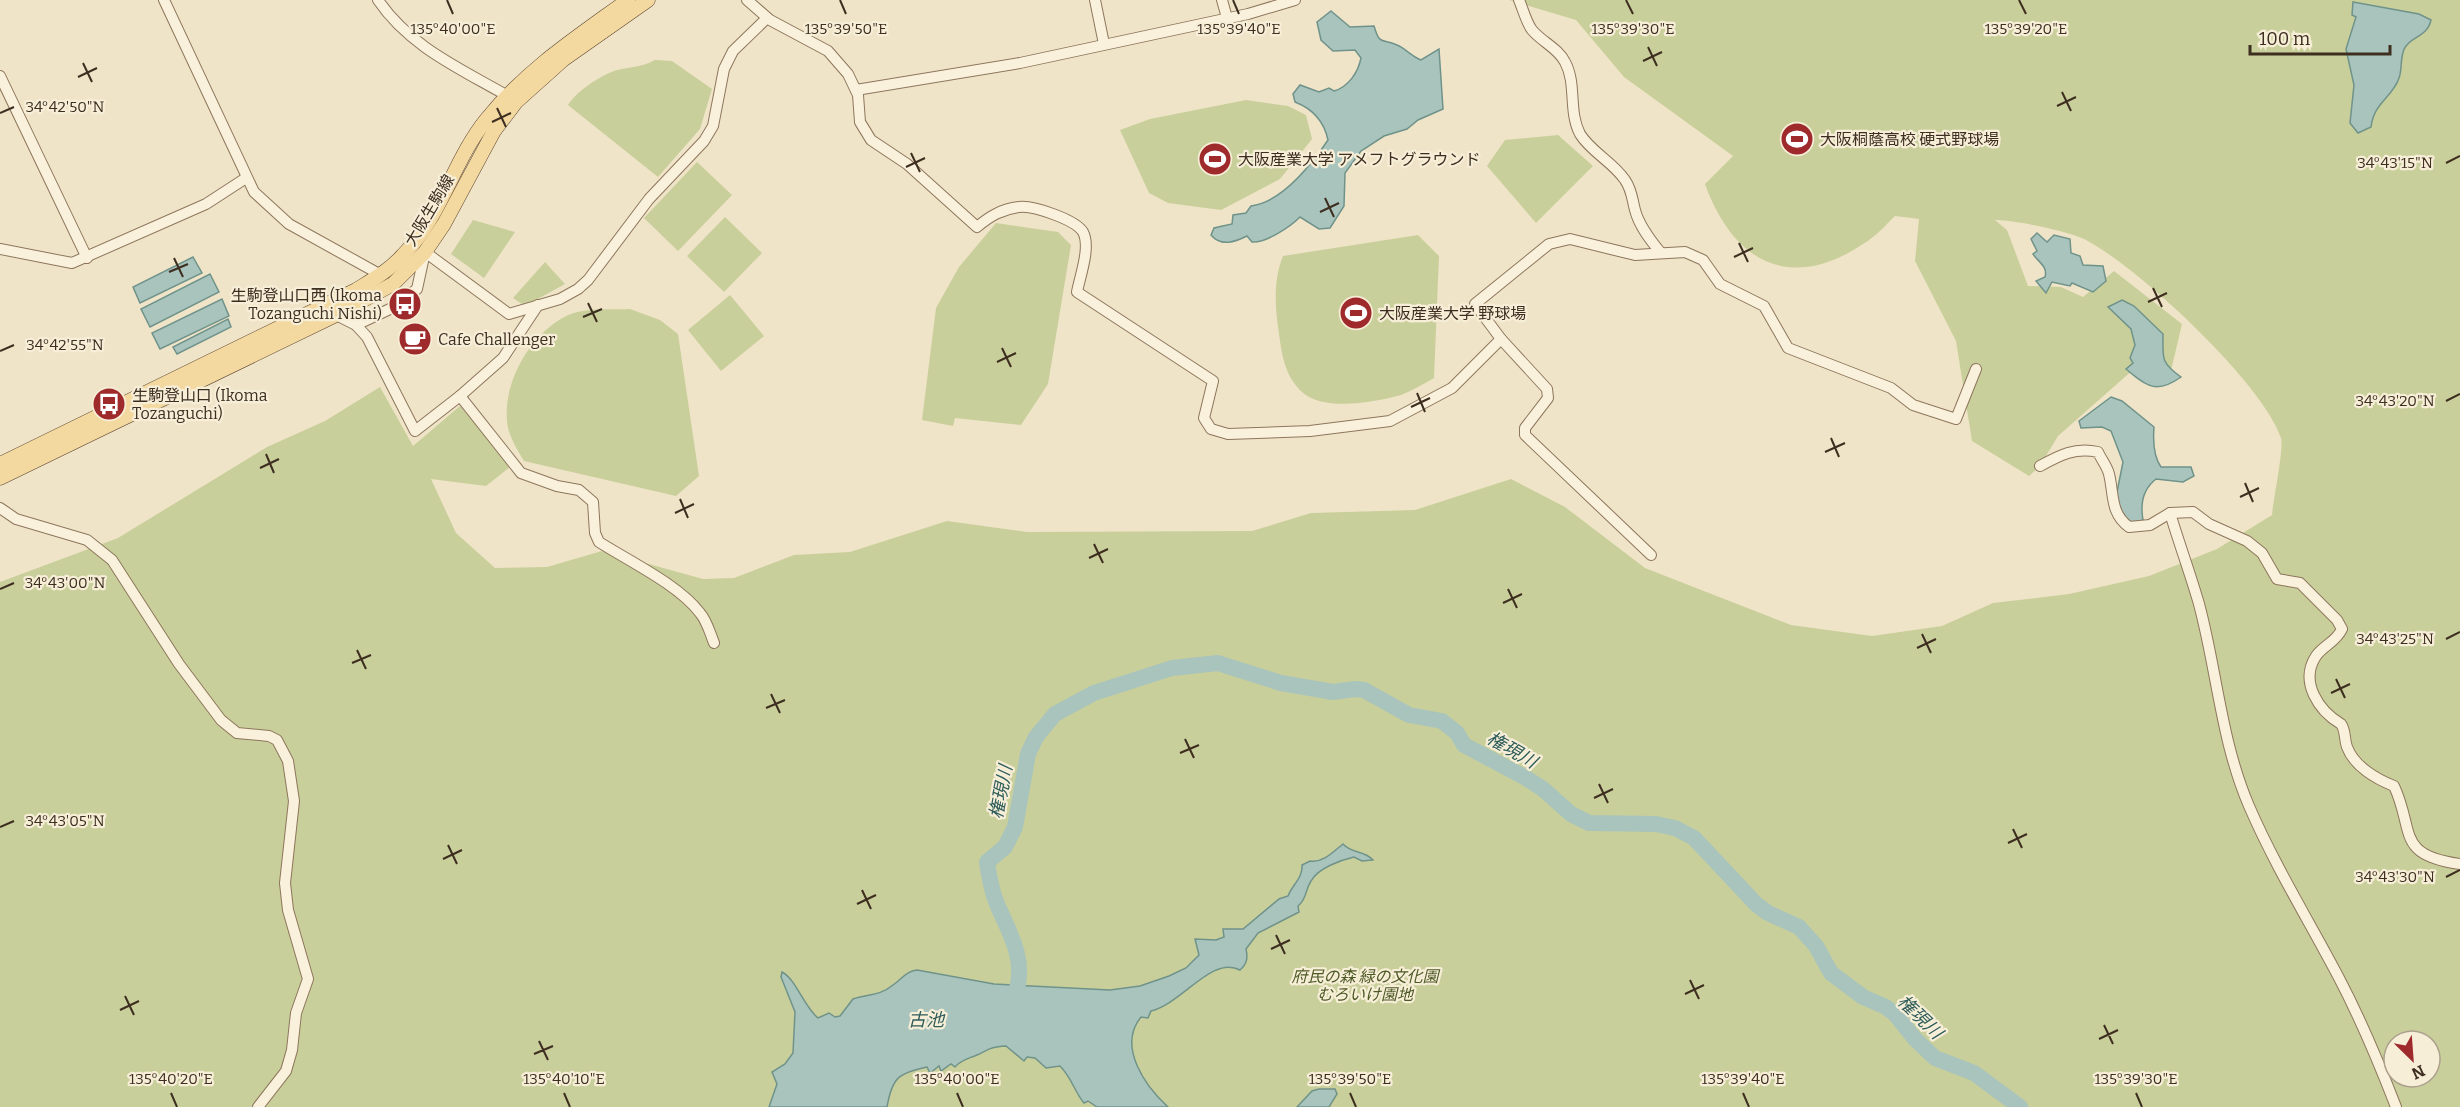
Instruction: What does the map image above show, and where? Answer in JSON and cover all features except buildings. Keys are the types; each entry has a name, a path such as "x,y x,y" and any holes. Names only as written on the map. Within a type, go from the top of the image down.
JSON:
{"main road":[{"name":"大阪生駒線","path":"0,464 163,386 356,290 381,275 404,255 430,218 463,155 484,122 506,95 539,64 628,0"},
{"name":"大阪生駒線","path":"0,478 336,315 393,284 425,252 444,224 494,131 516,102 564,59 648,0"}],"street":[{"path":"164,0 254,192 289,224 381,275"},
{"path":"378,0 390,18 423,48 506,95"},
{"path":"747,0 767,18 828,51 848,74 856,90 861,122 871,140 907,164 977,227 993,214 1021,206 1072,221 1083,232 1086,243 1077,292 1213,381 1204,418 1211,429 1228,434 1310,431 1390,421 1452,388 1501,339"},
{"path":"1095,0 1104,44"},
{"path":"1222,0 1227,18"},
{"path":"856,90 1020,63 1227,18 1295,0"},
{"path":"1519,0 1532,29 1560,54 1566,63 1572,112 1580,134 1616,167 1627,182 1633,194 1635,212 1647,235 1661,253"},
{"path":"356,325 392,308 417,289 425,252 509,314 560,299 578,289 588,280 649,199 704,141 713,126 724,69 733,51 767,18"},
{"path":"0,76 87,258"},
{"path":"0,249 56,262 72,263 206,204 246,178"},
{"path":"1651,555 1525,435 1524,428 1548,398 1547,389 1501,339 1475,304 1549,244 1570,239 1635,255 1685,252 1703,260 1720,284 1764,306 1788,348 1891,388 1912,405 1956,419 1976,369"},
{"path":"336,315 356,325 368,337 415,431 504,358 538,305"},
{"path":"460,396 521,473 548,483 579,490 593,502 595,533 599,542 670,587 693,606 701,614 714,643"},
{"path":"2040,466 2067,452 2086,449 2098,452 2108,470 2110,493 2120,521 2129,527 2141,527 2170,513 2193,513 2209,524 2247,541 2262,553 2277,579 2300,583 2337,620 2342,629 2338,638 2318,654 2312,664 2311,687 2320,708 2341,724 2348,749 2359,765 2394,786 2399,797 2403,824 2414,846 2434,859 2460,864"},
{"path":"0,508 16,519 87,540 112,560 179,664 221,720 237,734 269,736 278,740 288,761 294,801 285,883 288,910 308,979 296,1013 292,1050 286,1071 258,1107"},
{"path":"2170,513 2199,604 2232,758 2249,805 2281,874 2339,978 2375,1054 2396,1107"}],"green space":[{"name":"府民の森 緑の文化園 むろいけ園地","path":"1509,0 2460,0 2460,1107 0,1107 0,582 118,538 267,447 325,421 380,387 413,446 460,406 510,467 486,486 431,479 456,533 495,568 547,567 602,551 703,579 734,578 794,555 850,552 947,521 1027,532 1252,531 1311,513 1415,510 1511,479 1565,507 1645,568 1791,625 1872,636 1942,626 1993,603 2069,594 2149,576 2217,549 2272,515 2282,444 2270,415 2250,387 2195,328 2134,273 2107,253 2084,239 2065,233 2027,224 1995,220 2007,230 2028,286 2061,287 2083,297 2114,271 2182,324 2170,375 2134,369 2058,436 2040,466 2029,476 1972,441 1956,341 1915,261 1919,219 1895,216 1876,235 1836,259 1811,266 1788,267 1767,262 1748,250 1731,233 1717,211 1705,184 1733,156 1624,77 1576,20"},
{"path":"655,60 672,61 712,89 700,129 658,177 568,105 592,82 615,71 644,65"},
{"name":"大阪産業大学 アメフトグラウンド","path":"1246,100 1288,106 1306,115 1312,139 1280,179 1221,210 1168,203 1149,193 1120,130 1150,119"},
{"path":"1558,135 1593,166 1536,223 1487,166 1505,140"},
{"path":"697,162 732,195 678,251 644,218"},
{"path":"725,217 762,253 724,292 687,256"},
{"path":"473,220 515,232 484,278 451,254"},
{"path":"996,223 1058,232 1071,245 1048,384 1021,425 955,418 953,426 922,420 936,308 959,267"},
{"name":"大阪産業大学 野球場","path":"1418,235 1439,256 1434,378 1401,395 1350,404 1323,402 1302,392 1296,386 1285,365 1281,350 1276,285 1283,256"},
{"path":"545,262 565,284 525,306 513,298"},
{"path":"730,295 764,336 721,371 688,330"},
{"path":"630,309 660,320 678,334 699,476 676,496 524,461 508,428 508,395 513,379 520,363 540,336 573,313 589,310"}],"water":[{"path":"2353,2 2419,14 2431,20 2427,30 2409,42 2404,50 2396,85 2376,111 2371,127 2358,133 2350,123 2354,85 2346,49 2356,17 2352,15"},
{"path":"1331,11 1350,27 1374,26 1380,39 1400,46 1421,60 1439,49 1443,109 1418,120 1407,129 1384,136 1361,151 1345,173 1344,206 1330,228 1319,229 1300,217 1284,230 1258,242 1252,242 1247,236 1233,241 1219,241 1211,235 1214,228 1232,224 1233,215 1246,213 1251,206 1274,198 1285,190 1304,171 1328,140 1321,121 1307,108 1295,102 1293,94 1300,85 1319,92 1329,88 1334,91 1348,83 1357,69 1361,58 1355,50 1333,51 1321,40 1317,22"},
{"path":"2037,233 2047,242 2054,235 2070,239 2071,253 2080,256 2083,265 2103,266 2106,281 2093,292 2072,283 2070,286 2052,282 2046,293 2036,281 2045,277 2046,273 2033,254 2037,251 2031,239"},
{"path":"193,257 202,273 140,303 133,287"},
{"path":"210,274 219,292 150,327 141,309"},
{"path":"222,299 229,316 160,349 152,333"},
{"path":"2122,300 2134,306 2163,334 2164,359 2169,367 2181,377 2159,387 2152,386 2126,369 2133,363 2130,358 2135,345 2131,329 2108,307"},
{"path":"228,319 231,327 177,354 173,347"},
{"path":"2111,397 2122,401 2154,427 2155,453 2161,467 2191,467 2194,476 2183,482 2156,479 2151,483 2143,498 2143,520 2133,523 2125,520 2116,497 2123,462 2111,431 2102,427 2081,428 2079,421"},
{"name":"古池","path":"1343,844 1373,860 1362,861 1354,857 1324,868 1311,881 1298,906 1299,912 1258,933 1246,949 1246,961 1240,970 1229,967 1208,974 1174,999 1151,1011 1148,1018 1141,1017 1134,1028 1133,1053 1143,1077 1168,1107 1097,1107 1088,1101 1084,1103 1060,1066 1046,1068 1035,1058 1027,1057 1024,1061 1006,1046 990,1049 955,1067 951,1064 941,1071 939,1066 930,1073 927,1067 903,1075 898,1078 891,1089 887,1107 769,1107 777,1084 772,1072 785,1064 793,1053 795,1012 781,977 782,972 792,981 808,1007 818,1018 829,1013 835,1017 840,1016 853,999 888,989 907,974 917,970 994,984 1110,990 1140,986 1186,968 1199,955 1195,939 1216,940 1224,937 1223,929 1243,929 1279,899 1288,896 1299,878 1302,865 1324,859"},
{"path":"1335,1089 1337,1094 1329,1107 1297,1107 1312,1091"}],"waterway":[{"name":"権現川","path":"1017,989 1019,977 1017,955 993,894 987,862 1005,847 1015,827 1028,754 1036,737 1055,714 1094,693 1172,668 1218,663 1281,683 1333,692 1364,690 1409,715 1442,721 1457,733 1464,745 1526,778 1543,789 1571,814 1589,823 1656,824 1675,828 1694,838 1756,904 1768,913 1799,927 1816,946 1831,973 1863,997 1886,1007 1895,1014 1915,1039 1935,1058 1974,1073 2020,1107"}],"place":[{"name":"大阪桐蔭高校 硬式野球場","path":"1797,139"},
{"name":"大阪産業大学 アメフトグラウンド","path":"1215,159"},
{"name":"生駒登山口西 (Ikoma Tozanguchi Nishi)","path":"405,304"},
{"name":"大阪産業大学 野球場","path":"1356,313"},
{"name":"Cafe Challenger","path":"415,339"},
{"name":"生駒登山口 (Ikoma Tozanguchi)","path":"109,404"}]}
